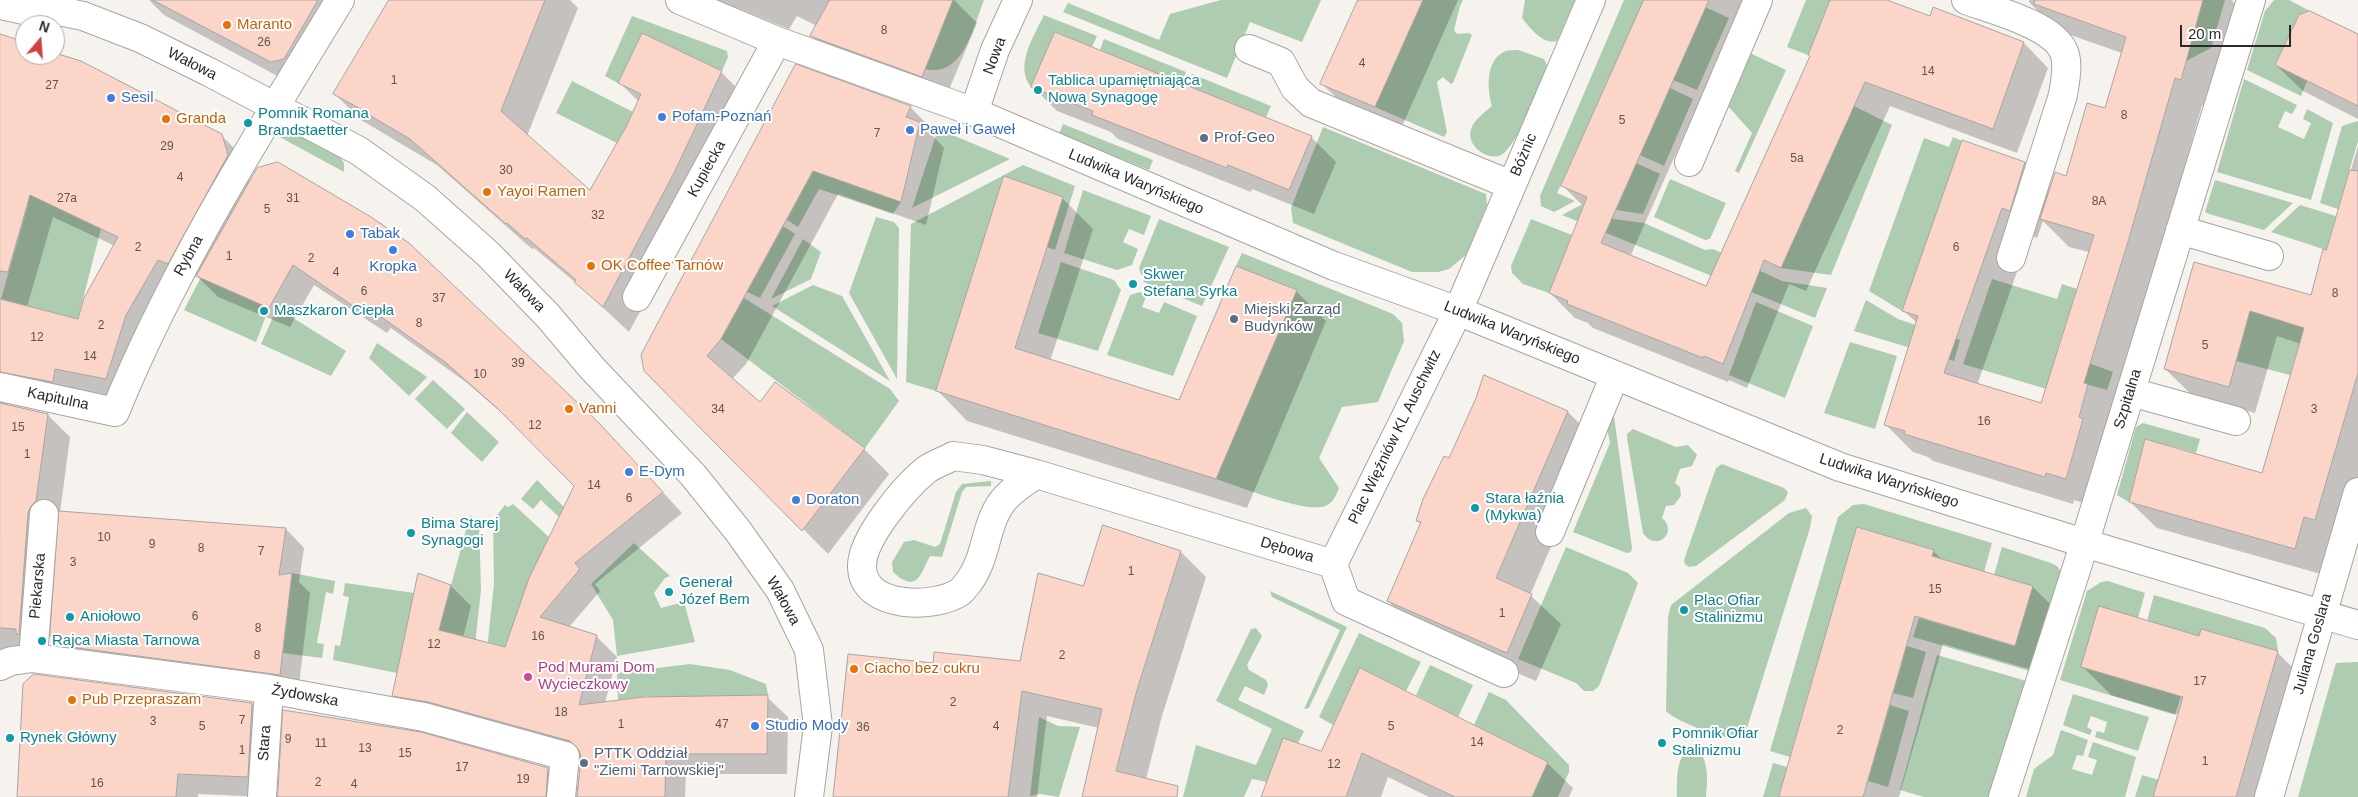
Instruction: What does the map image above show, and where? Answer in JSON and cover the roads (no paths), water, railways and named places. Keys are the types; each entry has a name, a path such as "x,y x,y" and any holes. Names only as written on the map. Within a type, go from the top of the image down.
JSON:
{"street":[{"name":"Rybna","path":"115,412 159,311 275,106 340,0"},
{"name":"Ludwika Waryńskiego","path":"680,0 777,41 974,112 1334,266 1458,311 1840,467 2084,544 2358,625"},
{"name":"Nowa","path":"974,112 995,50 1018,0"},
{"name":"Bóżnic","path":"1458,311 1591,0"},
{"path":"1689,162 1758,0"},
{"path":"1966,0 2037,28 2055,39 2064,53 2067,68 2063,94 2011,258"},
{"name":"Szpitalna","path":"2003,797 2084,544 2251,0"},
{"name":"Wałowa","path":"0,5 28,11 64,12 87,8 140,38 359,151 425,198 488,254 548,316 592,368 660,439 738,531 780,590 808,650 818,726 809,797"},
{"name":"Kupiecka","path":"637,297 777,41"},
{"path":"1249,49 1281,62 1295,88 1311,103 1512,185"},
{"path":"2180,230 2269,256"},
{"name":"Plac Więźniów KL Auschwitz","path":"1333,564 1458,311"},
{"path":"1550,532 1615,375"},
{"name":"Kapitulna","path":"0,387 115,412"},
{"path":"2131,392 2236,421"},
{"name":"Dębowa","path":"1036,474 1014,489 997,509 978,569 961,592 932,602 910,603 887,598 867,584 862,567 868,544 909,487 928,469 953,456 983,460 1036,474 1333,564 1346,602 1504,673"},
{"name":"Juliana Goslara","path":"2269,797 2358,492"},
{"name":"Piekarska","path":"32,658 44,514"},
{"name":"Żydowska","path":"0,666 11,661 32,658 269,689 424,718 565,756 561,797"},
{"name":"Stara","path":"262,797 269,689"}],"place":[{"name":"Maranto","path":"227,25"},
{"name":"Tablica upamiętniająca Nową Synagogę","path":"1038,90"},
{"name":"Sesil","path":"111,98"},
{"name":"Pofam-Poznań","path":"662,117"},
{"name":"Granda","path":"166,119"},
{"name":"Pomnik Romana Brandstaetter","path":"248,123"},
{"name":"Paweł i Gaweł","path":"910,130"},
{"name":"Prof-Geo","path":"1204,138"},
{"name":"Yayoi Ramen","path":"487,192"},
{"name":"Tabak","path":"350,234"},
{"name":"Kropka","path":"393,250"},
{"name":"OK Coffee Tarnów","path":"591,266"},
{"name":"Skwer Stefana Syrka","path":"1133,284"},
{"name":"Maszkaron Ciepła","path":"264,311"},
{"name":"Miejski Zarząd Budynków","path":"1234,319"},
{"name":"Vanni","path":"569,409"},
{"name":"E-Dym","path":"629,472"},
{"name":"Doraton","path":"796,500"},
{"name":"Stara łaźnia (Mykwa)","path":"1475,508"},
{"name":"Bima Starej Synagogi","path":"411,533"},
{"name":"Generał Józef Bem","path":"669,592"},
{"name":"Plac Ofiar Stalinizmu","path":"1684,610"},
{"name":"Aniołowo","path":"70,617"},
{"name":"Rajca Miasta Tarnowa","path":"42,641"},
{"name":"Ciacho bez cukru","path":"854,669"},
{"name":"Pod Murami Dom Wycieczkowy","path":"528,677"},
{"name":"Pub Przepraszam","path":"72,700"},
{"name":"Studio Mody","path":"755,726"},
{"name":"Rynek Główny","path":"10,738"},
{"name":"Pomnik Ofiar Stalinizmu","path":"1662,743"},
{"name":"PTTK Oddział \"Ziemi Tarnowskiej\"","path":"584,763"}]}
